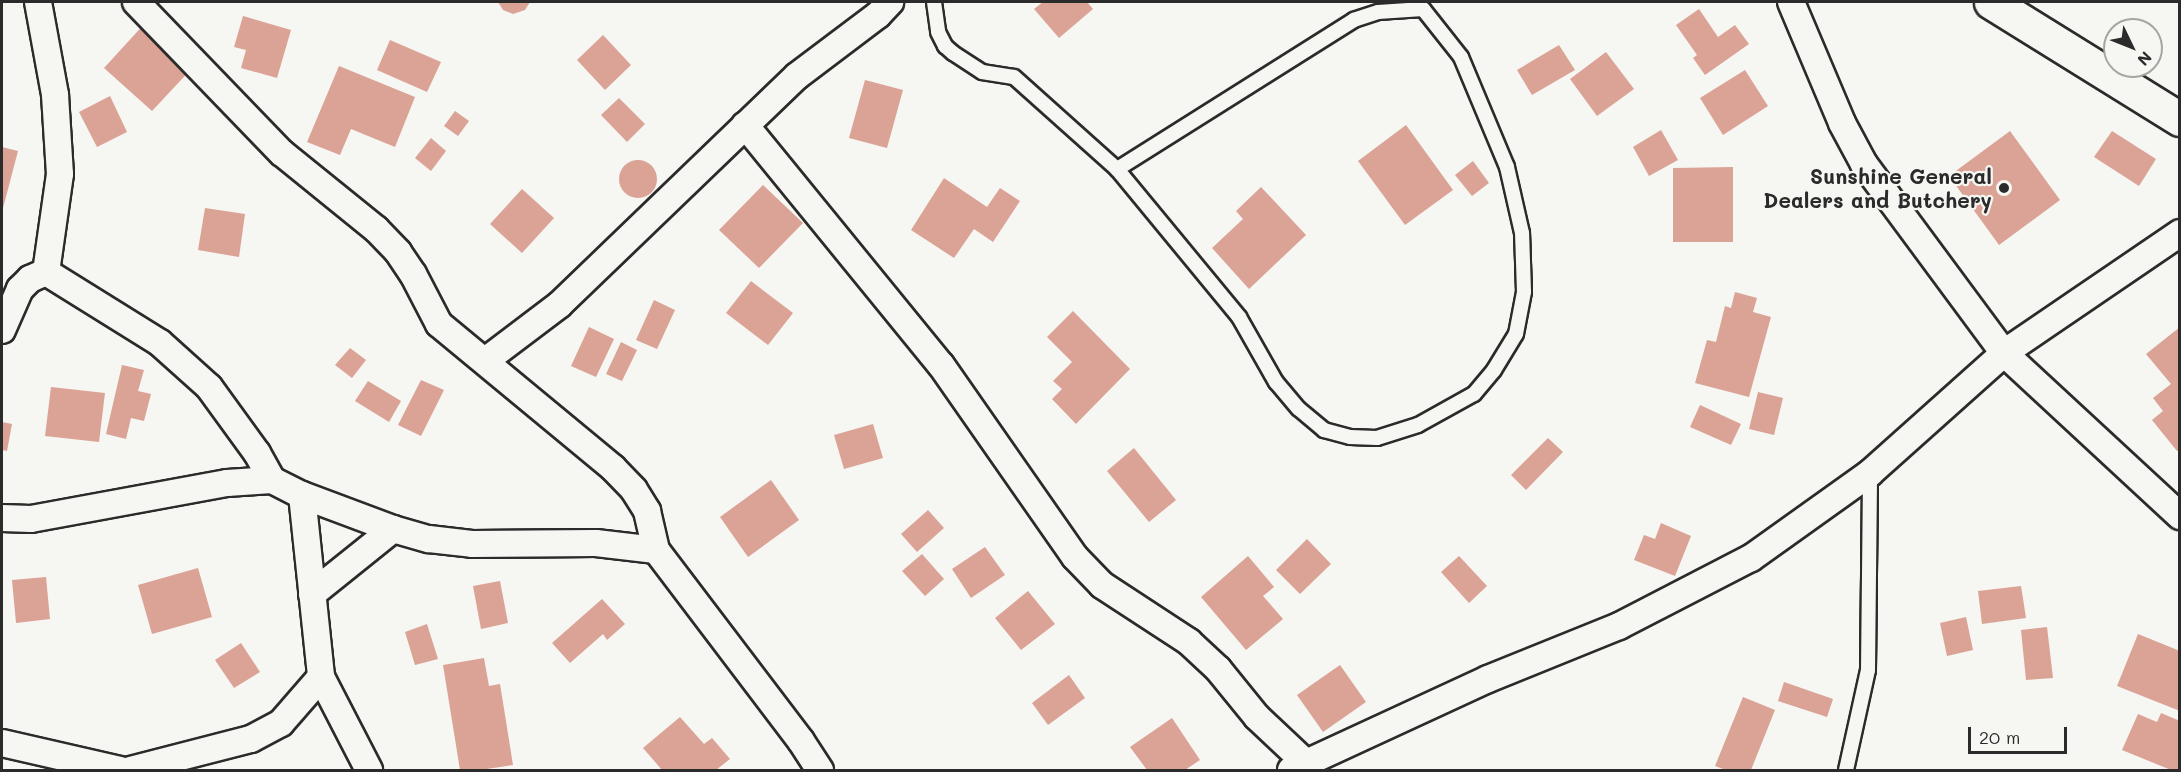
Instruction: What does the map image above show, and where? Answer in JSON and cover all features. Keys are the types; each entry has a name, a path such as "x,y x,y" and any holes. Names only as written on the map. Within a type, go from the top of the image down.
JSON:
{"street":[{"path":"38,2 55,95 60,174 46,272"},
{"path":"136,2 282,153 384,237 413,274 439,324 529,401 613,468 634,490 647,511 656,550 801,741 820,771"},
{"path":"485,361 559,304 797,76 878,15 890,2"},
{"path":"1791,2 1842,123 1864,164 2004,353 2180,516"},
{"path":"1991,2 2178,116"},
{"path":"746,125 941,365 1076,557 1102,585 1189,642 1218,669 1301,768 1488,680 1619,626 1741,564 1870,473 2004,353 2180,233"},
{"path":"2,330 20,289 30,279 46,272"},
{"path":"46,272 160,343 209,387 257,453 273,480"},
{"path":"2,518 31,519 226,483 273,480 302,495 393,529 429,539 472,544 596,543 656,550"},
{"path":"302,495 321,677 369,771"},
{"path":"312,594 393,529"},
{"path":"130,771 251,739 281,723 321,677"},
{"path":"2,743 120,771"}],"lane":[{"path":"934,2 939,32 945,46 982,72 1014,77 1117,169 1239,317 1276,382 1299,409 1324,430 1350,437 1377,438 1418,425 1474,394 1494,370 1516,334 1524,292 1522,233 1507,167 1461,57 1423,9 1378,12 1354,20 1117,169"},
{"path":"1846,771 1868,670 1870,473"}],"building":[{"path":"498,2 530,2 525,10 513,14 503,10"},
{"path":"1043,2 1087,2 1093,9 1059,38 1034,9"},
{"path":"1699,9 1718,37 1735,25 1749,44 1705,75 1693,58 1697,55 1676,25"},
{"path":"243,16 291,30 277,78 241,68 246,50 234,47"},
{"path":"147,21 195,65 152,111 104,68"},
{"path":"603,35 631,65 605,90 577,60"},
{"path":"390,40 441,62 427,92 377,70"},
{"path":"1559,45 1575,70 1532,95 1517,70"},
{"path":"1606,52 1634,89 1597,116 1570,79"},
{"path":"339,66 415,97 395,147 351,129 340,155 307,142"},
{"path":"1745,70 1768,106 1723,135 1700,98"},
{"path":"865,80 903,90 887,148 849,138"},
{"path":"110,96 127,132 97,147 79,112"},
{"path":"619,98 645,124 627,142 601,115"},
{"path":"455,111 469,121 458,136 444,126"},
{"path":"1406,125 1453,190 1405,225 1358,161"},
{"path":"1661,130 1678,160 1649,176 1633,147"},
{"name":"Sunshine General Dealers and Butchery","path":"2010,131 2060,200 1999,245 1949,176"},
{"path":"2112,131 2156,159 2139,186 2094,157"},
{"path":"431,138 446,151 431,171 415,158"},
{"path":"2,147 18,151 2,212"},
{"path":"638,160 651,166 657,179 651,192 638,198 625,192 619,179 625,166"},
{"path":"1473,161 1489,183 1472,196 1455,175"},
{"path":"1733,167 1733,242 1673,242 1673,168"},
{"path":"944,178 987,207 1000,188 1020,201 993,242 974,229 954,258 911,230"},
{"path":"763,185 803,223 759,268 719,230"},
{"path":"1261,187 1306,235 1249,289 1212,248 1243,219 1236,211"},
{"path":"522,189 554,218 522,253 490,224"},
{"path":"205,208 245,214 239,257 198,250"},
{"path":"751,281 793,313 768,345 726,313"},
{"path":"1735,292 1757,298 1753,312 1771,317 1749,397 1695,383 1707,340 1716,342 1725,306 1731,308"},
{"path":"654,300 675,310 657,349 636,340"},
{"path":"1073,311 1130,369 1076,424 1052,399 1062,389 1053,381 1072,362 1047,337"},
{"path":"589,327 614,339 596,377 571,366"},
{"path":"2180,327 2180,449 2177,451 2152,420 2163,411 2153,398 2171,384 2146,354"},
{"path":"621,342 637,350 622,381 606,374"},
{"path":"350,348 366,360 352,378 335,365"},
{"path":"122,365 144,370 138,391 151,394 144,421 131,418 126,439 106,434"},
{"path":"421,380 444,390 421,436 398,425"},
{"path":"368,381 401,401 389,422 355,401"},
{"path":"51,387 105,393 99,442 45,436"},
{"path":"1758,392 1783,398 1774,435 1749,429"},
{"path":"1700,405 1741,424 1731,445 1690,427"},
{"path":"2,422 12,424 7,451 2,450"},
{"path":"873,424 883,458 844,469 834,435"},
{"path":"1548,438 1563,452 1526,490 1511,475"},
{"path":"1134,448 1176,500 1149,522 1107,471"},
{"path":"771,480 799,520 748,557 720,517"},
{"path":"928,510 944,528 917,552 901,534"},
{"path":"1661,523 1691,536 1675,576 1634,560 1644,535 1655,539"},
{"path":"1307,539 1331,564 1300,594 1276,570"},
{"path":"985,547 1005,575 971,598 952,569"},
{"path":"922,554 944,579 925,596 902,571"},
{"path":"1248,556 1274,587 1263,596 1283,619 1246,650 1201,597"},
{"path":"1459,556 1487,586 1469,603 1441,572"},
{"path":"198,568 212,617 152,634 138,585"},
{"path":"46,577 50,619 16,623 12,580"},
{"path":"500,581 508,623 481,629 473,586"},
{"path":"2021,586 2026,618 1982,624 1978,591"},
{"path":"1028,591 1055,624 1021,650 995,618"},
{"path":"602,599 625,624 607,640 603,634 570,663 552,643"},
{"path":"1966,617 1973,650 1947,656 1940,623"},
{"path":"427,624 438,659 415,665 405,632"},
{"path":"2047,627 2053,678 2026,680 2021,630"},
{"path":"2138,634 2180,651 2180,711 2117,686"},
{"path":"241,643 260,672 234,688 215,660"},
{"path":"484,658 489,686 500,684 513,765 480,770 460,770 443,665"},
{"path":"1340,665 1366,702 1323,732 1297,695"},
{"path":"1069,675 1085,698 1048,725 1032,703"},
{"path":"1784,682 1833,699 1827,717 1778,701"},
{"path":"1743,697 1775,710 1751,770 1726,770 1715,766"},
{"path":"2161,713 2180,721 2180,770 2171,770 2122,750 2138,714 2157,722"},
{"path":"680,717 704,744 712,738 730,759 716,770 662,770 643,748"},
{"path":"1172,718 1200,760 1185,770 1147,770 1130,747"}],"place":[{"name":"Sunshine General Dealers and Butchery","path":"2004,188"}]}
